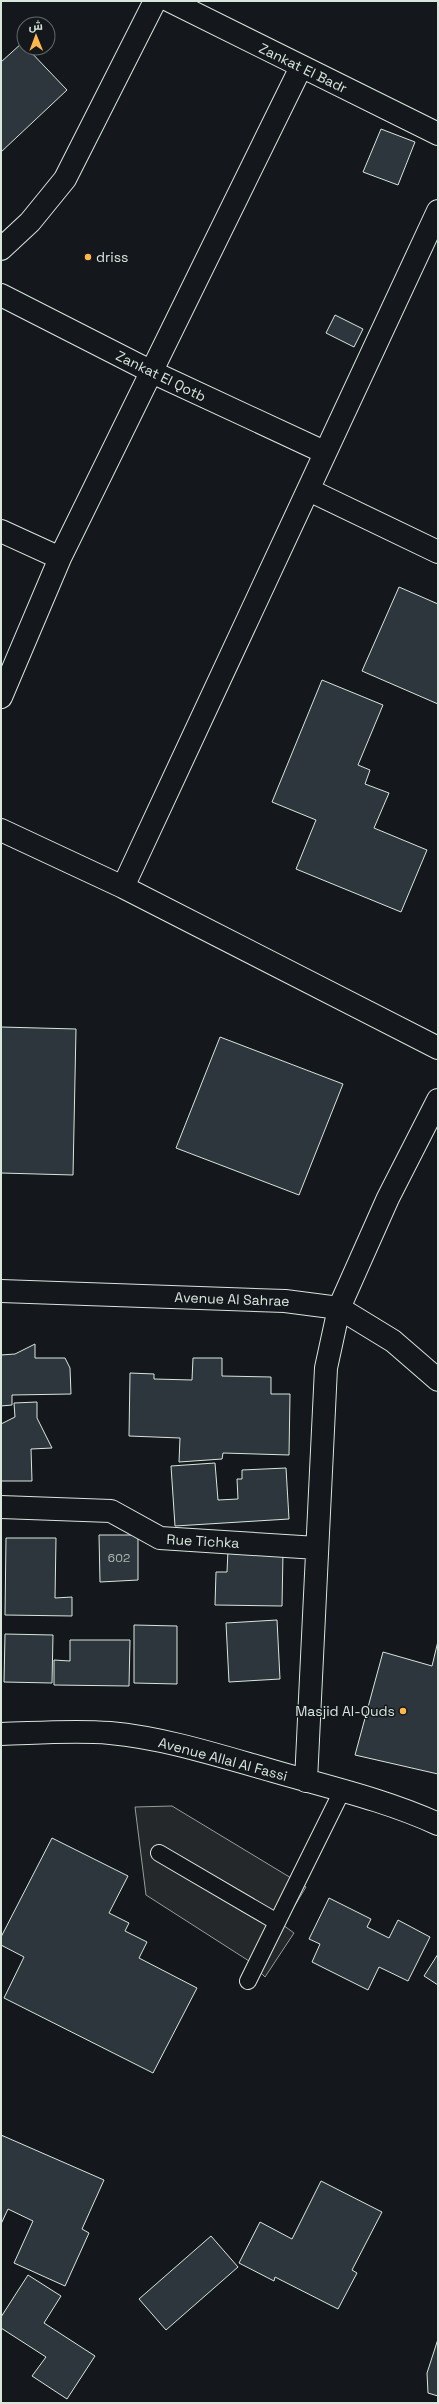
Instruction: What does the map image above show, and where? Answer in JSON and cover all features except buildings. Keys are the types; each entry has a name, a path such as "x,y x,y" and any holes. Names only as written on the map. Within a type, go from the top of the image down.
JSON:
{"street":[{"path":"1,248 30,222 65,180 155,1"},
{"name":"Zankat El Badr","path":"170,1 438,134"},
{"path":"1,697 60,558 301,67"},
{"path":"123,887 309,490 324,452 438,211"},
{"name":"Zankat El Qotb","path":"1,295 152,372 324,452"},
{"path":"309,490 438,552"},
{"path":"1,531 60,558"},
{"path":"1,830 123,887 438,1048"},
{"path":"306,1780 326,1368 339,1308 388,1198 438,1100"},
{"name":"Avenue Al Sahrae","path":"1,1291 285,1300 339,1308 393,1341 438,1380"},
{"name":"Rue Tichka","path":"1,1507 110,1511 160,1538 317,1548"},
{"name":"Avenue Allal Al Fassi","path":"1,1734 73,1732 111,1734 160,1741 306,1780 416,1813 438,1824"}],"lane":[{"path":"248,1981 342,1791"},
{"path":"158,1853 277,1922"}],"shaded area":[{"path":"172,1806 306,1887 283,1925 294,1933 265,1977 249,1961 146,1895 135,1807"}],"place":[{"name":"driss","path":"88,257"},
{"name":"Masjid Al-Quds","path":"403,1711"}]}
